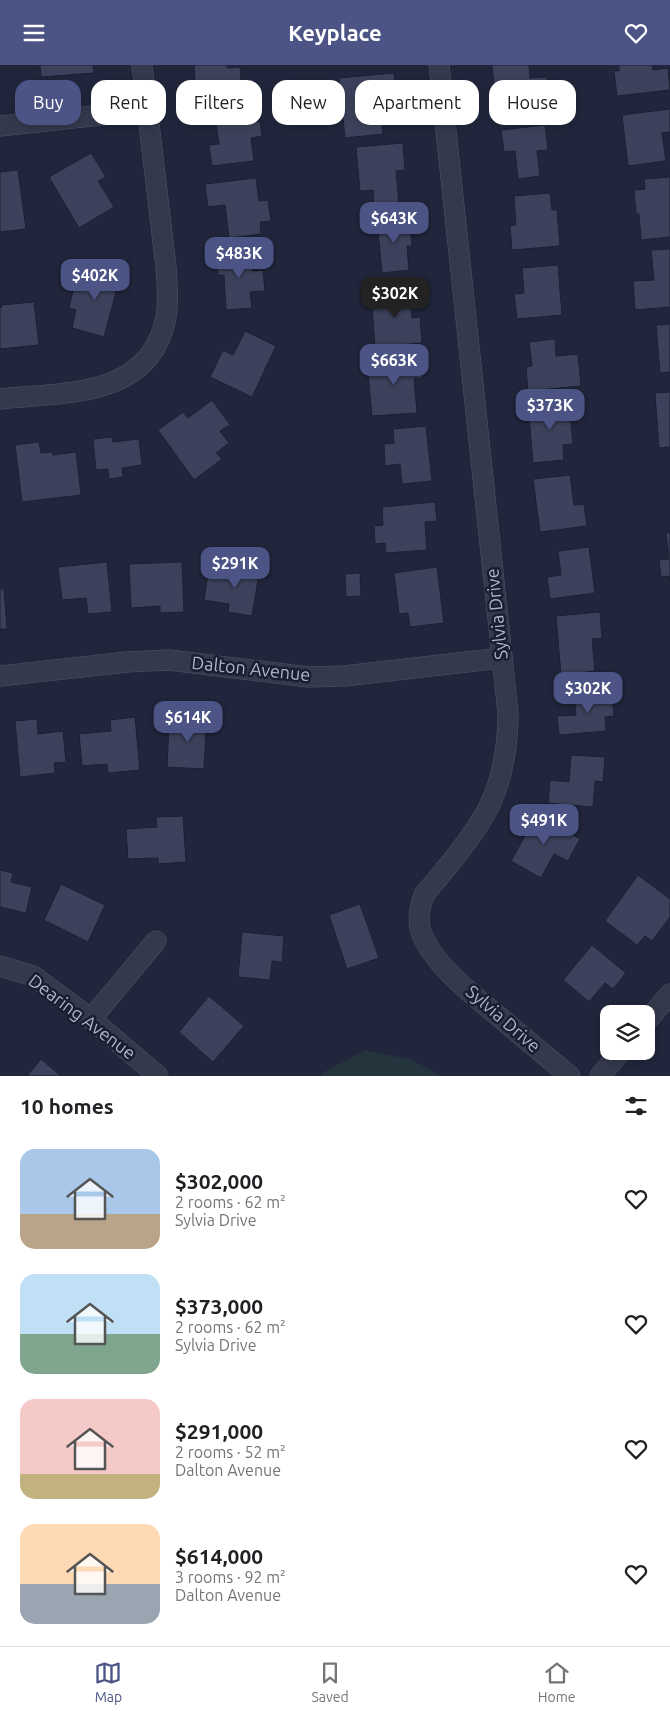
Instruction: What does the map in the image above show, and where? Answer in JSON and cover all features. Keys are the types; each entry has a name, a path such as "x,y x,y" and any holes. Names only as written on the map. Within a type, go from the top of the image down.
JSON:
{"street":[{"path":"142,65 144,80"},
{"name":"Sylvia Drive","path":"439,65 508,713 508,737 505,761 499,783 480,824 424,895 419,920 421,931 429,949 438,961 488,1007 570,1076"},
{"path":"0,126 91,116"},
{"path":"0,399 92,389 108,385 123,379 134,371 148,358 156,347 163,331 168,299 166,267 149,125"},
{"name":"Dalton Avenue","path":"0,676 127,662 169,660 309,677 335,676 502,658"},
{"path":"91,1019 156,941"},
{"name":"Dearing Avenue","path":"0,966 33,976 91,1019 158,1076"},
{"path":"655,1012 670,994"},
{"path":"600,1076 614,1060"}],"shaded area":[{"path":"365,1050 412,1060 442,1076 321,1076 324,1072"}],"building":[{"path":"40,65 93,65 94,73 41,77"},
{"path":"194,65 227,65 228,68 240,67 241,80 195,80"},
{"path":"492,65 529,65 530,78 547,77 547,80 494,80"},
{"path":"619,65 652,65 653,70 668,68 670,90 617,96 614,71 619,71"},
{"path":"394,73 395,80 355,80 355,125 382,125 383,134 345,138 345,80 339,80 339,78"},
{"path":"670,109 670,132 662,133 666,161 628,166 622,115"},
{"path":"216,125 261,125 262,136 251,138 254,161 212,166 209,145 219,144"},
{"path":"545,125 548,150 537,151 540,176 518,179 515,151 504,152 501,130"},
{"path":"403,143 405,170 396,171 399,204 374,207 373,190 360,191 356,147"},
{"path":"91,153 106,177 98,181 114,207 79,228 49,177"},
{"path":"18,170 26,229 0,232 0,172"},
{"path":"670,177 670,237 641,240 639,214 636,214 634,190 645,189 644,179"},
{"path":"256,178 259,201 268,200 271,221 260,222 261,234 229,238 225,205 208,207 205,184"},
{"path":"550,193 552,210 557,210 560,246 512,250 510,226 516,225 514,196"},
{"path":"409,218 412,246 407,246 409,270 382,273 377,221"},
{"path":"670,249 670,307 635,310 633,281 654,280 651,250"},
{"path":"251,251 253,271 263,270 265,291 250,292 252,308 226,310 224,275 218,275 216,253"},
{"path":"91,265 121,273 104,337 72,328 76,310 69,308 74,286 85,289"},
{"path":"558,265 562,315 517,319 514,294 524,293 522,268"},
{"path":"410,289 412,318 420,317 422,343 375,347 371,292"},
{"path":"34,302 39,345 0,349 1,305"},
{"path":"670,324 670,372 660,373 656,325"},
{"path":"245,331 276,346 252,397 210,377 223,350 233,355"},
{"path":"555,339 556,356 578,354 581,386 528,391 526,367 532,366 529,342"},
{"path":"421,357 423,378 414,379 417,413 372,416 367,362"},
{"path":"670,392 670,447 659,448 655,393"},
{"path":"212,400 230,425 220,431 229,443 216,453 222,459 194,480 158,430 183,412 188,418"},
{"path":"569,401 573,444 563,445 564,460 533,463 528,405"},
{"path":"426,426 432,481 402,484 400,464 385,466 384,444 394,443 393,429"},
{"path":"112,437 113,442 139,439 142,465 122,468 123,477 109,479 108,469 96,470 93,439"},
{"path":"39,442 41,453 52,452 53,455 76,452 81,495 22,502 15,445"},
{"path":"570,475 574,505 584,504 587,526 540,532 533,479"},
{"path":"435,502 437,521 425,522 427,550 386,553 385,543 375,544 374,526 383,525 382,507"},
{"path":"666,533 670,533 670,582 669,576 661,577 659,560 669,559"},
{"path":"589,547 595,593 550,599 547,577 561,575 558,551"},
{"path":"107,562 112,612 88,614 86,598 62,600 58,567"},
{"path":"182,562 184,612 160,613 160,606 131,608 129,564"},
{"path":"234,564 260,568 252,616 228,612 229,604 204,600 208,574 232,578"},
{"path":"437,567 444,623 410,627 408,613 399,614 394,573"},
{"path":"360,573 361,596 346,597 345,574"},
{"path":"0,589 4,589 7,629 0,629"},
{"path":"600,612 602,638 592,639 595,671 561,675 556,616"},
{"path":"612,691 614,716 605,717 606,731 559,735 557,716 576,715 574,694"},
{"path":"187,712 207,714 204,769 167,767 169,724 186,724"},
{"path":"135,717 140,770 108,773 107,764 82,766 79,734 111,731 110,720"},
{"path":"37,719 38,734 63,731 66,762 54,763 55,773 20,777 15,721"},
{"path":"571,755 605,757 603,782 595,781 593,807 548,803 550,780 569,782"},
{"path":"537,814 580,839 568,861 554,854 541,878 511,861"},
{"path":"183,816 186,862 158,864 158,858 128,859 126,829 157,827 156,817"},
{"path":"0,870 13,873 11,882 32,887 26,913 0,907"},
{"path":"638,875 670,899 670,917 652,941 645,936 637,945 605,921"},
{"path":"61,884 105,905 88,942 44,920"},
{"path":"360,904 379,958 347,969 329,915"},
{"path":"242,932 284,936 282,962 272,961 270,980 238,977"},
{"path":"592,945 626,973 613,989 605,983 589,1002 563,980"},
{"path":"209,996 244,1026 213,1062 179,1032"},
{"path":"41,1059 61,1076 27,1076"}]}
